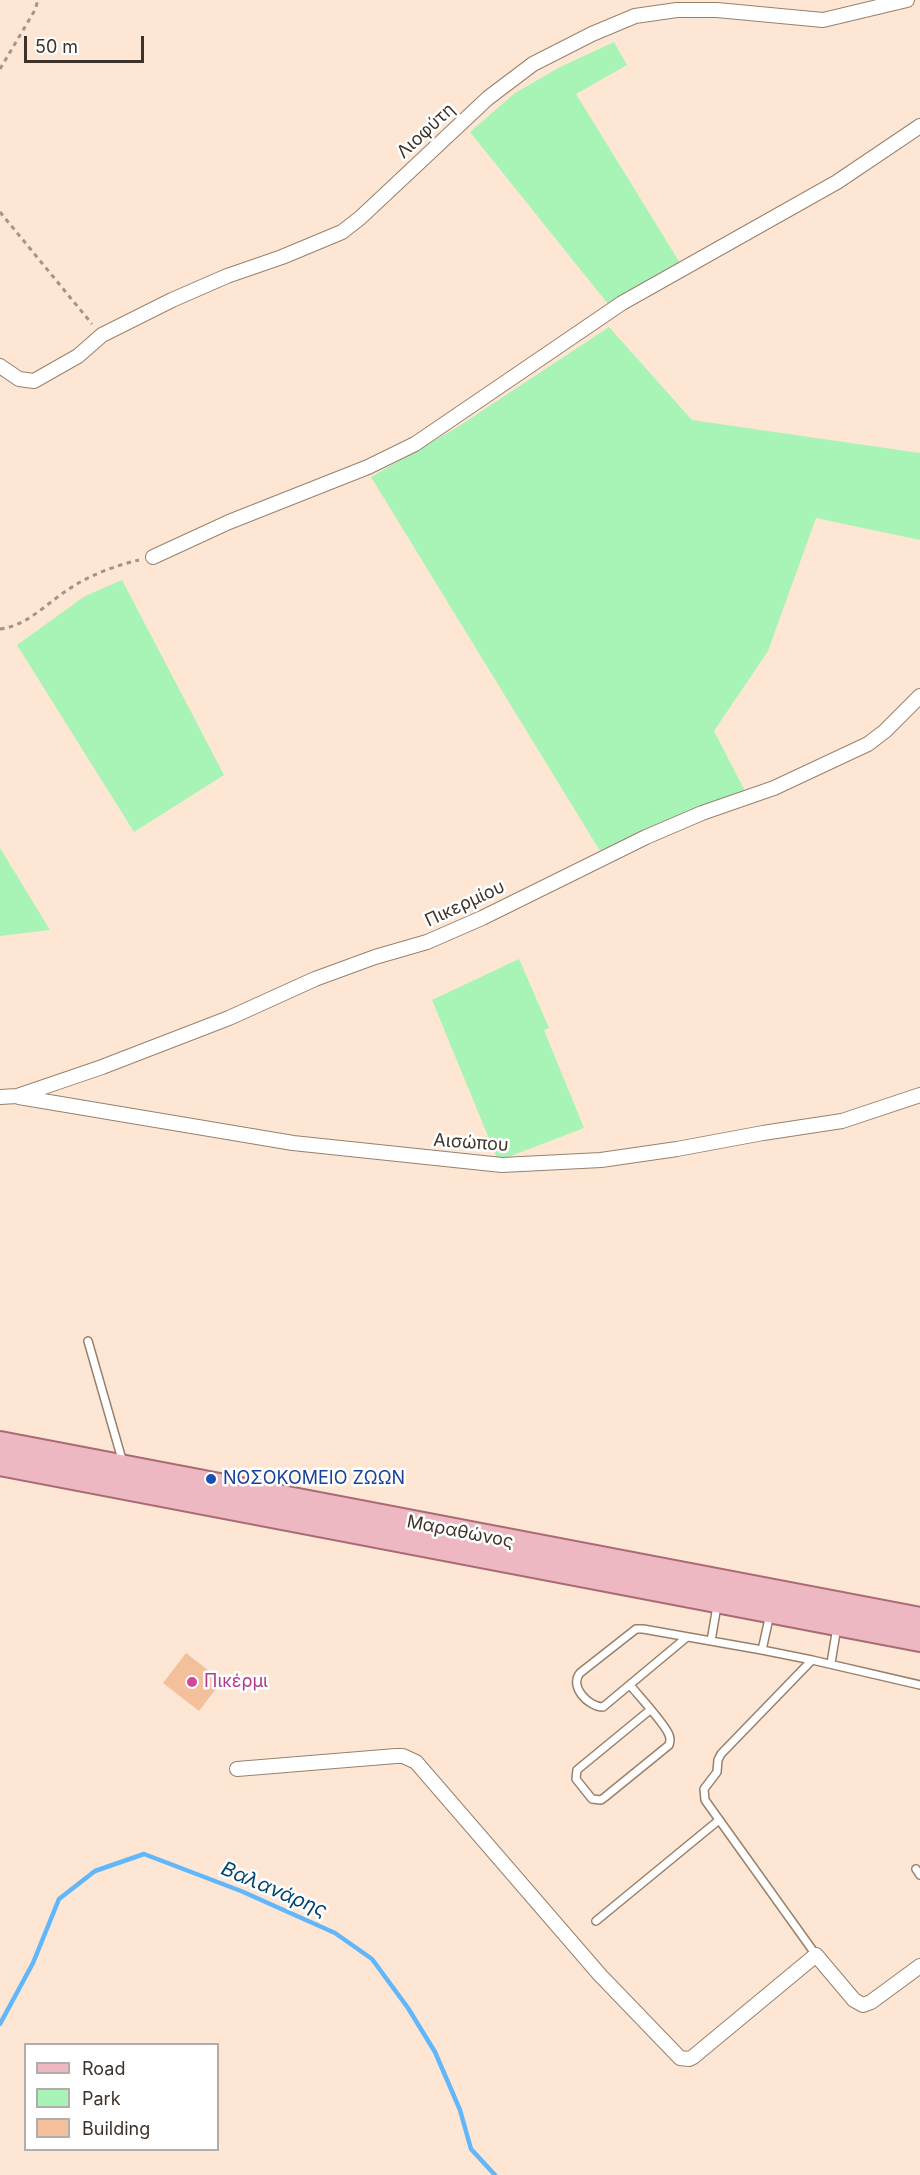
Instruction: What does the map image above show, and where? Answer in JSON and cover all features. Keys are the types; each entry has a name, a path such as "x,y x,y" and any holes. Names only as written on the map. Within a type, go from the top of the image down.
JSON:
{"main road":[{"name":"Μαραθώνος","path":"0,1443 920,1619"},
{"name":"Μαραθώνος","path":"0,1464 920,1640"}],"street":[{"name":"Λιοφύτη","path":"0,366 19,379 34,381 78,356 102,335 172,300 227,276 282,257 342,232 360,218 488,98 533,64 635,16 677,10 717,9 823,20 907,0"},
{"path":"153,557 229,522 368,467 415,444 622,303 837,182 920,126"},
{"name":"Πικερμίου","path":"0,1097 17,1096 102,1067 229,1018 345,968 427,942 482,918 646,837 702,813 774,788 868,744 885,731 920,696"},
{"name":"Αισώπου","path":"17,1096 293,1143 502,1165 601,1160 677,1149 842,1121 920,1095"},
{"path":"237,1769 396,1756 404,1756 416,1761 600,1975 680,2058 693,2057 816,1955 854,2000 863,2005 873,2001 920,1966"}],"lane":[{"path":"88,1341 123,1467"},
{"path":"711,1641 718,1601"},
{"path":"762,1650 770,1611"},
{"path":"831,1663 838,1624"},
{"path":"687,1637 607,1704 598,1707 590,1703 579,1690 576,1681 580,1673 636,1629 643,1629 831,1663 920,1685"},
{"path":"812,1660 719,1756 717,1772 703,1793 705,1800 816,1955"},
{"path":"630,1686 650,1710 670,1735 669,1744 601,1800 592,1799 578,1784 576,1770 650,1710"},
{"path":"596,1921 719,1820"}],"path":[{"path":"0,69 35,10 38,0"},
{"path":"0,212 102,335"},
{"path":"0,629 17,626 71,588 113,566 153,557"}],"green space":[{"path":"614,42 627,65 576,94 680,263 608,304 470,132 515,93 560,67"},
{"path":"609,327 692,420 920,453 920,540 816,518 768,651 714,731 745,791 671,819 600,851 371,477 456,428"},
{"path":"122,580 224,775 134,832 17,645 85,596"},
{"path":"0,848 50,930 0,936"},
{"path":"519,959 549,1028 544,1030 584,1128 503,1159 497,1158 432,1000"}],"building":[{"name":"Πικέρμι","path":"186,1653 222,1681 199,1711 163,1683"}],"waterway":[{"name":"Βαλανάρης","path":"0,2024 33,1963 59,1899 95,1871 144,1854 241,1891 335,1933 372,1959 408,2008 435,2052 460,2110 471,2149 495,2175"}],"place":[{"name":"ΝΟΣΟΚΟΜΕΙΟ ΖΩΩΝ","path":"211,1479"},
{"name":"Πικέρμι","path":"192,1682"}]}
